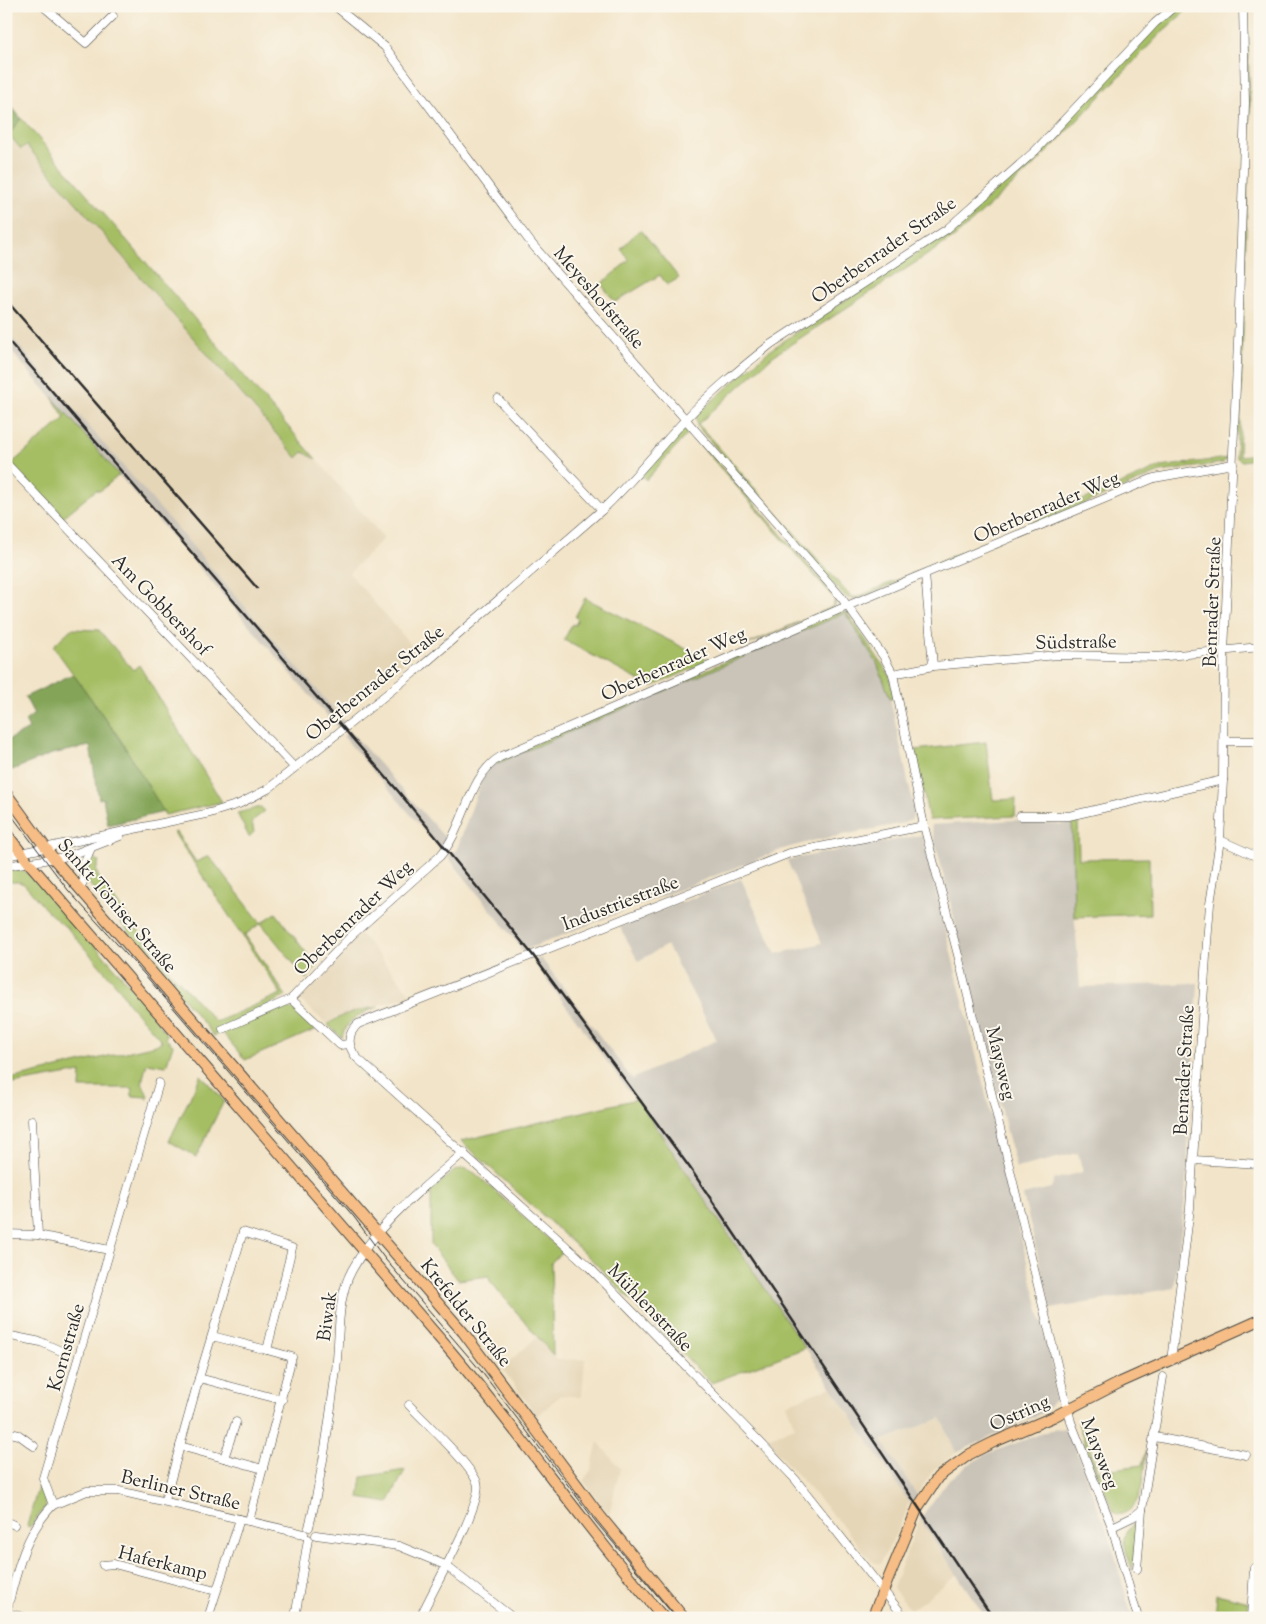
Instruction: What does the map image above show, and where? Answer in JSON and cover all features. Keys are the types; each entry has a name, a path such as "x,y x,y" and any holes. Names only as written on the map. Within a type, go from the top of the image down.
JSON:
{"main road":[{"name":"Sankt Töniser Straße","path":"6,793 54,859 209,1038"},
{"name":"Sankt Töniser Straße","path":"6,833 29,863 190,1047"},
{"name":"Krefelder Straße","path":"209,1038 478,1350 589,1502 684,1618"},
{"name":"Krefelder Straße","path":"190,1047 489,1398 605,1548 664,1618"},
{"name":"Ostring","path":"872,1618 918,1507 938,1477 970,1454 1068,1409 1121,1382 1260,1320"}],"street":[{"path":"43,6 86,43 113,16"},
{"name":"Meyeshofstraße","path":"335,6 385,47 532,243 790,538 849,609"},
{"name":"Oberbenrader Straße","path":"6,856 138,829 239,804 268,789 422,666 602,510 624,489 685,419 771,344 947,229 1035,151 1155,23 1175,6"},
{"name":"Benrader Straße","path":"1171,1361 1194,1160 1206,956 1220,840 1224,741 1224,652 1233,464 1245,103 1243,6"},
{"path":"498,399 602,510"},
{"name":"Am Gobbershof","path":"6,463 294,767"},
{"name":"Oberbenrader Weg","path":"223,1030 291,999 352,935 447,849 488,764 1154,478 1233,464"},
{"path":"925,576 933,666"},
{"name":"Maysweg","path":"849,609 893,674 924,826 958,955 1071,1422 1112,1527"},
{"name":"Südstraße","path":"893,674 933,666 1058,655 1157,657 1260,647"},
{"path":"1224,741 1260,741"},
{"path":"1020,816 1069,816 1223,780"},
{"name":"Industriestraße","path":"349,1044 351,1030 358,1024 790,853 924,826"},
{"name":"Oberbenrader Straße","path":"6,866 54,859 90,848 138,829"},
{"path":"1220,840 1260,858"},
{"path":"80,888 84,880 82,867 90,848"},
{"path":"291,999 340,1045 349,1044"},
{"name":"Mühlenstraße","path":"349,1044 356,1057 464,1152 588,1266 760,1442 795,1479 905,1618"},
{"name":"Kornstraße","path":"53,1505 43,1478 159,1083"},
{"path":"32,1120 38,1235"},
{"name":"Biwak","path":"295,1618 336,1370 342,1298 349,1276 378,1233 409,1201 464,1152"},
{"path":"1194,1160 1260,1164"},
{"path":"165,1500 243,1232 292,1248 268,1350"},
{"path":"6,1234 38,1235 109,1250"},
{"path":"6,1335 41,1342 61,1351"},
{"path":"212,1336 292,1357 249,1521"},
{"path":"1136,1569 1142,1510 1163,1377"},
{"path":"199,1378 282,1400"},
{"path":"409,1405 477,1482 478,1492 470,1516 420,1618"},
{"path":"224,1458 236,1422"},
{"path":"6,1432 19,1436 34,1446"},
{"path":"1155,1437 1246,1455"},
{"path":"180,1446 263,1469"},
{"name":"Berliner Straße","path":"53,1505 88,1491 105,1489 165,1500 309,1534 399,1546 445,1565 513,1618"},
{"path":"27,1618 6,1613 23,1548 36,1526 53,1505"},
{"path":"1138,1618 1112,1527 1133,1518 1142,1510"},
{"name":"Haferkamp","path":"208,1618 240,1519"},
{"name":"Haferkamp","path":"103,1565 114,1564 216,1591"},
{"path":"1254,1568 1254,1615"}],"shaded area":[{"path":"6,133 21,149 26,145 296,458 303,452 316,459 384,538 349,573 417,652 340,716 6,332"},
{"path":"6,332 345,722 338,728 6,345"},
{"path":"846,613 877,663 890,698 914,809 912,819 904,823 812,841 783,849 522,951 448,857 457,849 486,768"},
{"path":"350,731 447,840 441,850 343,736"},
{"path":"1015,820 1059,824 1072,823 1074,909 1080,987 1198,983 1185,1197 1174,1288 1051,1309 1023,1195 1051,1188 1055,1179 1083,1172 1078,1153 1016,1168 931,825"},
{"path":"922,835 1053,1367 1055,1400 1042,1413 956,1453 941,1418 882,1441 917,1495 911,1505 677,1157 533,961 541,958 632,1079 717,1040 667,945 638,961 620,927 741,879 776,954 822,943 787,860"},
{"path":"360,933 412,996 336,1017 328,1025 299,999"},
{"path":"537,1337 557,1360 585,1359 582,1397 561,1395 537,1416 502,1368"},
{"path":"832,1387 909,1502 903,1520 880,1564 871,1561 845,1528 765,1439 795,1427 786,1404"},
{"path":"941,1418 956,1453 933,1470 917,1495 881,1442"},
{"path":"1067,1428 1110,1538 1132,1618 986,1618 920,1519 947,1482 966,1466 987,1454 1051,1430"},
{"path":"598,1442 620,1468 609,1515 583,1481 591,1470"},
{"path":"920,1519 957,1574 911,1610 893,1588"}],"green space":[{"path":"1180,6 1192,6 1164,30 1044,155 1040,149 1154,29"},
{"path":"1245,6 1247,6 1250,109 1239,456 1260,454 1260,458 1242,461 1236,457 1248,101"},
{"path":"6,100 21,118 9,135 6,133"},
{"path":"21,118 316,459 303,452 297,458 26,145 21,149 9,135"},
{"path":"1035,155 1042,158 956,236 773,356 698,424 851,597 857,597 1160,467 1228,458 1223,463 1160,472 858,599 851,599 843,595 697,426 696,415 770,350 952,230"},
{"path":"638,231 642,231 679,278 667,285 660,275 615,302 601,284 629,260 621,249"},
{"path":"52,397 119,475 100,491 96,490 62,518 11,464 65,418"},
{"path":"686,429 691,431 836,597 835,606 828,611 749,644 828,609 833,606 835,599 689,432 646,480 641,475 678,432"},
{"path":"585,598 710,661 651,687 564,640 572,624 575,625 578,619 575,617"},
{"path":"840,612 847,612 890,676 894,698 890,698 877,663 845,613 486,768 504,757"},
{"path":"71,629 99,630 133,670 139,665 222,802 165,815 120,739 53,646"},
{"path":"73,674 120,739 164,812 108,825 103,798 99,799 90,746 52,754 7,772 6,741 29,729 25,721 34,714 25,697"},
{"path":"986,742 993,800 1016,799 1015,816 929,820 915,750"},
{"path":"261,807 265,811 252,821 254,832 249,837 237,813"},
{"path":"1078,822 1079,859 1149,858 1150,914 1074,917 1072,823"},
{"path":"176,832 196,862 209,856 261,923 245,935 286,996 221,1028 248,1022 274,1010 287,1008 295,1010 317,1029 245,1060 222,1032 214,1036 90,885 86,871 91,856 99,862 96,871 101,882 168,969 216,1022 281,994 174,833"},
{"path":"6,870 23,870 42,884 138,995 167,1035 165,1038 173,1045 166,1066 147,1063 142,1082 148,1096 147,1100 146,1097 132,1096 132,1088 80,1088 81,1072 6,1085 6,1080 156,1045 162,1041 128,1003 119,988 68,929 47,911 24,884 6,882"},
{"path":"276,913 317,967 306,979 261,923"},
{"path":"378,1007 355,1018 347,1026 342,1038 328,1025 345,1015"},
{"path":"201,1075 224,1101 196,1157 169,1141"},
{"path":"637,1099 805,1348 711,1383 593,1261 461,1141"},
{"path":"464,1168 475,1173 562,1251 551,1263 553,1355 490,1281 489,1276 458,1280 431,1245 431,1191 454,1171"},
{"path":"1086,1418 1083,1429 1098,1471 1142,1465 1146,1450 1141,1490 1133,1507 1126,1512 1117,1515 1114,1512 1087,1451 1078,1422"},
{"path":"405,1470 388,1503 359,1498 362,1477"},
{"path":"41,1477 46,1506 30,1527 27,1526"},
{"path":"1135,1522 1137,1528 1132,1571 1126,1551 1125,1539 1129,1528"},
{"path":"1217,1594 1249,1602 1247,1618 1215,1617"}],"tram line":[{"path":"6,808 68,890 145,975 354,1217 385,1259 481,1371 596,1522 676,1618"}],"railway":[{"path":"6,300 257,588"},
{"path":"6,338 398,791 532,954 690,1168 993,1618"}]}
